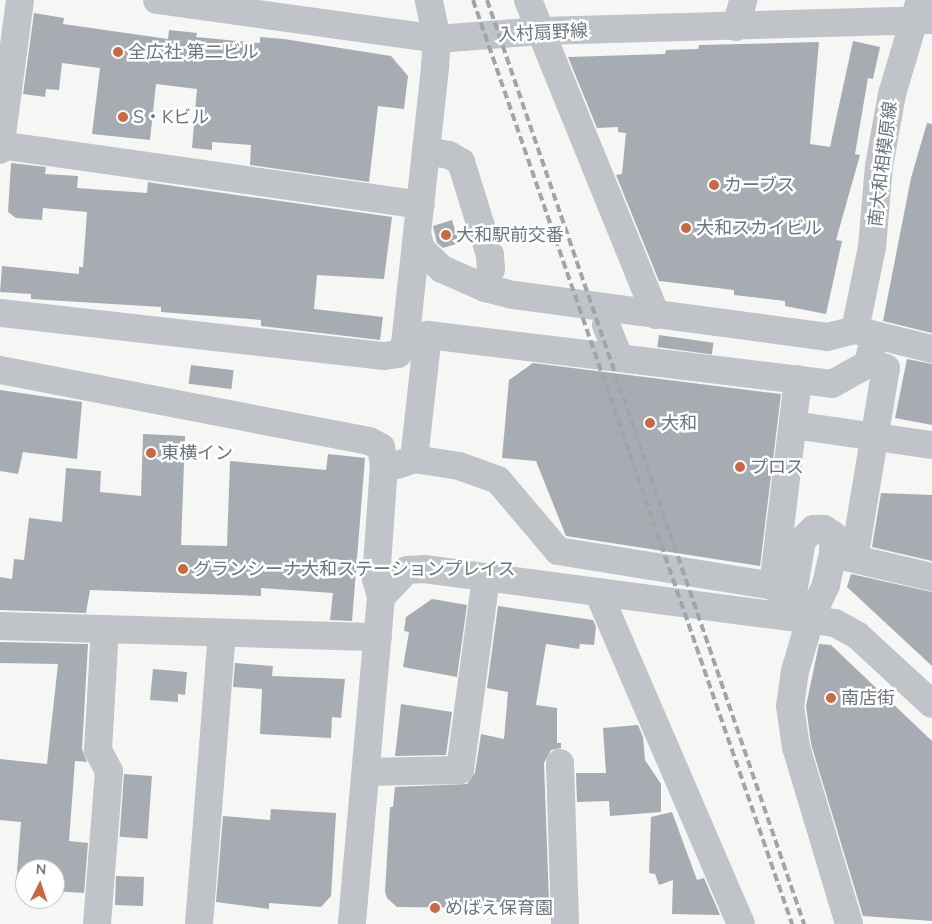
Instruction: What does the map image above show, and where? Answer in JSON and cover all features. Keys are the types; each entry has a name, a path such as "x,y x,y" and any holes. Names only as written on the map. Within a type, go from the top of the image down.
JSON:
{"street":[{"path":"0,150 20,0"},
{"name":"入村扇野線","path":"157,0 437,39 541,31 736,27 922,13"},
{"path":"0,313 385,356 398,354 405,344 418,237 437,39 429,0"},
{"path":"528,0 656,315"},
{"path":"736,27 743,0"},
{"name":"南大和相模原線","path":"865,347 879,166 892,94 922,13"},
{"path":"0,145 421,205"},
{"path":"426,151 449,155 461,162 490,256 491,269 486,288"},
{"path":"418,237 421,249 442,269 486,288 514,295 827,338 865,347 932,349"},
{"path":"606,325 619,358"},
{"path":"865,347 832,384 428,335 405,463 459,466 498,480 558,551 789,604 835,623 848,629 932,704"},
{"path":"844,550 876,438 886,368 865,347"},
{"path":"0,370 375,443 381,447 384,465 376,579 381,596 367,772 352,924"},
{"path":"798,380 793,425 789,604 795,671 791,714 796,747 849,924"},
{"path":"793,425 932,445"},
{"path":"789,604 805,534 824,529 832,535 844,550 932,577"},
{"path":"381,596 398,576 414,569 598,592 789,604"},
{"path":"367,772 460,770 486,578"},
{"path":"598,592 741,924"},
{"path":"0,626 222,634 378,637"},
{"path":"97,924 109,771 98,750 106,630"},
{"path":"198,924 222,634"},
{"path":"560,763 565,924"}],"building":[{"path":"34,13 64,18 63,24 168,39 169,30 197,33 196,37 260,43 260,37 284,39 391,56 408,76 404,109 378,106 369,182 250,165 251,145 212,142 212,150 192,148 197,89 156,84 150,140 92,134 100,68 62,63 59,90 46,89 45,97 23,94"},
{"path":"853,41 880,47 873,79 868,78 855,154 860,155 836,240 842,241 826,314 785,306 785,301 734,295 734,290 659,281 616,175 622,174 626,133 618,132 618,127 597,128 568,57 665,54 666,50 698,49 699,45 819,42 810,144 830,147"},
{"path":"927,123 932,124 932,333 883,321 911,178"},
{"path":"11,163 46,167 45,174 78,176 77,188 147,193 148,182 392,217 384,279 317,275 314,309 383,317 380,340 261,326 261,320 161,312 161,307 31,299 31,294 0,292 2,266 79,274 79,267 83,267 87,212 43,208 42,220 16,218 8,212"},
{"name":"大和駅前交番","path":"452,220 459,243 443,248 437,243 433,226"},
{"path":"659,335 713,343 712,355 657,347"},
{"path":"907,359 932,364 932,425 895,418"},
{"path":"533,363 781,394 760,566 566,536 536,461 502,458 509,380"},
{"path":"191,365 234,370 231,389 189,384"},
{"path":"0,390 82,402 77,459 23,452 18,474 0,471"},
{"path":"143,434 185,436 181,545 227,546 230,461 326,470 328,454 365,458 352,621 330,620 333,593 261,588 261,596 90,590 86,613 0,610 0,577 12,579 14,559 24,560 29,518 62,522 66,468 101,471 100,492 141,496"},
{"path":"881,493 932,495 932,561 872,547"},
{"path":"851,574 932,592 932,666 847,587"},
{"path":"432,599 467,605 457,677 403,667 409,632 404,631 406,617"},
{"path":"498,606 593,620 596,627 594,645 580,644 579,649 546,644 536,705 557,708 557,743 561,743 561,748 551,750 544,763 549,902 493,902 492,908 397,907 387,898 385,892 390,807 393,807 395,787 467,784 475,773 481,734 504,739 508,692 487,688"},
{"path":"0,642 88,644 82,749 87,762 75,761 69,841 88,843 84,893 65,892 65,859 18,859 21,822 0,820 0,759 47,764 58,664 0,663"},
{"path":"819,644 831,645 932,741 932,921 863,916 811,744 806,706"},
{"path":"235,663 273,666 272,676 345,679 341,718 332,717 331,738 260,734 262,689 233,687"},
{"path":"153,669 187,672 185,695 178,694 178,702 150,700"},
{"path":"401,704 452,712 446,755 395,756"},
{"path":"638,725 643,737 645,760 661,784 661,812 610,816 609,801 577,802 576,773 606,773 603,728"},
{"path":"124,774 152,776 148,839 120,837"},
{"path":"271,809 336,813 331,896 321,907 269,903 269,909 216,902 223,816 270,820"},
{"path":"672,812 697,880 704,878 720,915 672,914 673,880 659,885 655,874 649,873 651,817"},
{"path":"116,876 144,877 143,906 115,905"}],"railway":[{"path":"473,0 792,924"},
{"path":"487,0 804,924"}],"place":[{"name":"全広社 第二ビル","path":"118,52"},
{"name":"S・Kビル","path":"123,117"},
{"name":"カーブス","path":"714,185"},
{"name":"大和スカイビル","path":"686,228"},
{"name":"大和駅前交番","path":"446,235"},
{"name":"大和","path":"650,423"},
{"name":"東横イン","path":"151,453"},
{"name":"プロス","path":"740,467"},
{"name":"グランシーナ大和ステーションプレイス","path":"183,569"},
{"name":"南店街","path":"831,698"},
{"name":"めばえ保育園","path":"435,908"}]}
